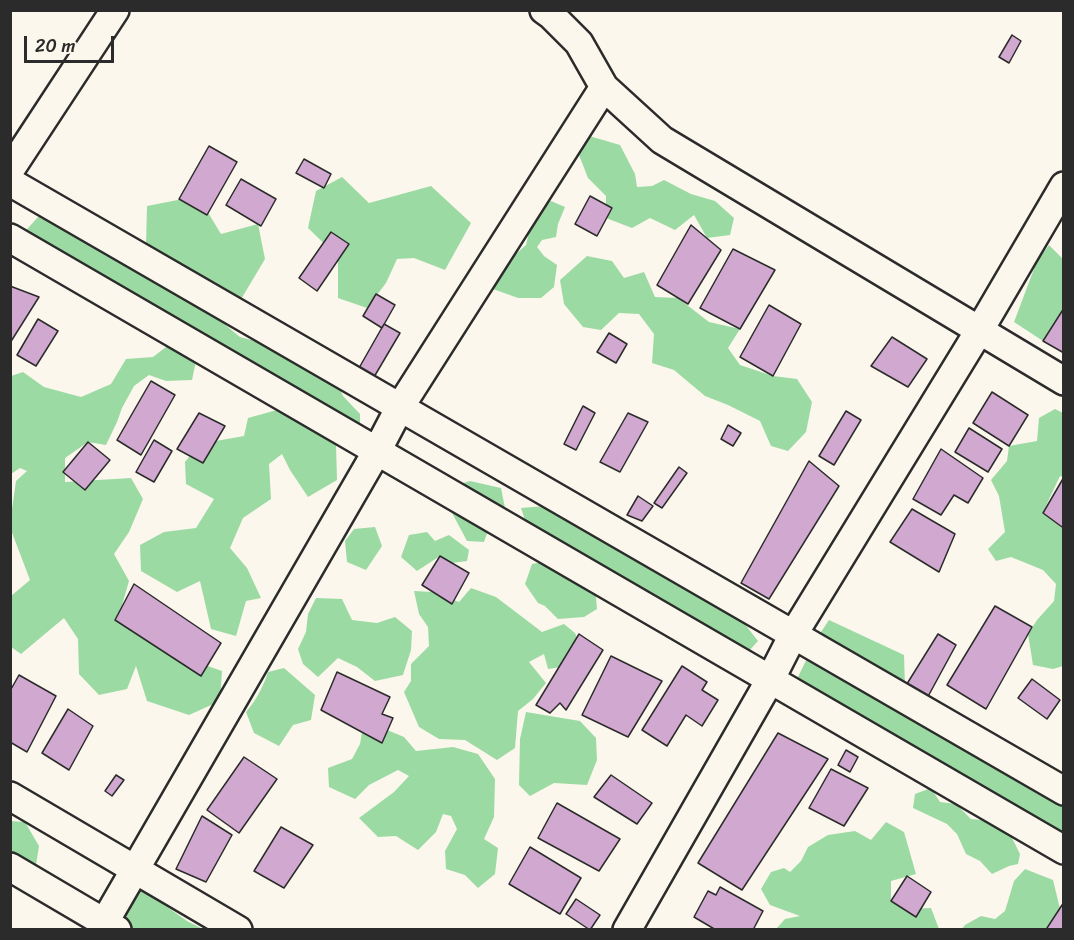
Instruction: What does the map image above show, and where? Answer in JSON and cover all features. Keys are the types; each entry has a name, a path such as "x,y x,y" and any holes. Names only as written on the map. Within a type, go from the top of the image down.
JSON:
{"street":[{"path":"10,170 115,10"},
{"path":"544,10 579,43 604,87 662,140 1064,381"},
{"path":"10,867 107,927 135,869 377,452 400,407 604,87"},
{"path":"10,182 1064,791"},
{"path":"627,930 770,680 793,634 979,331 1064,186"},
{"path":"10,238 1064,850"},
{"path":"10,796 238,930"}],"green space":[{"path":"586,135 620,145 635,174 637,187 652,186 664,180 691,194 715,201 734,218 730,235 707,238 694,215 675,230 650,218 632,228 606,218 606,196 588,178 579,155"},
{"path":"342,177 369,203 431,186 471,223 445,270 414,258 397,259 386,283 367,308 338,298 338,257 308,228 316,191"},
{"path":"198,196 221,234 258,224 265,259 234,311 180,280 146,245 147,206"},
{"path":"551,201 565,207 558,224 556,237 542,240 537,247 544,256 557,265 554,287 541,298 518,298 493,289 492,272 526,245 531,224 539,210"},
{"path":"58,209 182,289 240,337 281,348 333,375 343,396 360,414 360,428 301,410 307,427 336,445 337,480 308,497 282,454 269,464 271,499 243,518 230,548 247,568 261,598 246,601 236,636 211,629 200,581 177,592 141,571 140,545 164,532 196,528 214,499 186,484 185,462 199,444 244,436 248,418 277,410 300,409 20,237 38,217"},
{"path":"1049,245 1063,259 1063,326 1043,341 1014,322 1037,261"},
{"path":"587,256 612,261 624,278 644,272 655,297 678,298 709,322 740,329 728,348 740,365 773,376 797,379 812,402 806,432 788,451 771,446 760,421 705,396 674,370 652,363 654,334 639,314 619,313 601,330 583,327 564,304 560,280"},
{"path":"170,344 196,361 192,380 166,381 149,375 134,386 106,445 88,442 65,458 65,482 131,478 143,499 129,532 114,554 129,581 120,612 135,633 179,656 222,671 220,701 189,715 147,701 136,666 127,689 99,695 79,674 78,639 64,618 21,654 11,647 11,596 30,580 11,530 16,481 27,471 20,468 11,474 11,376 23,372 44,387 81,397 111,384 126,359 153,357"},
{"path":"1055,409 1063,413 1063,477 1060,476 1043,512 1063,529 1063,666 1053,669 1033,665 1028,634 1054,601 1056,584 1043,570 1011,557 996,561 988,549 1005,532 999,496 991,480 1007,461 1009,446 1037,441 1039,418"},
{"path":"470,481 501,488 505,508 493,516 484,542 467,541 451,511 453,486"},
{"path":"556,505 596,520 610,545 647,555 737,614 758,641 749,651 739,645 722,646 528,529 521,508"},
{"path":"375,527 382,546 366,570 347,562 345,541 354,529"},
{"path":"427,532 435,541 449,535 469,550 467,561 452,563 440,556 417,571 401,557 409,535"},
{"path":"544,562 595,586 597,609 584,617 558,619 545,606 538,603 525,584 532,564"},
{"path":"471,588 496,597 542,632 564,624 575,633 582,650 568,666 548,669 544,654 529,662 546,683 533,699 518,711 515,748 497,760 465,740 439,739 419,727 404,692 411,681 411,664 429,646 428,627 419,614 414,591 433,592 459,602"},
{"path":"316,598 342,599 352,620 377,623 395,617 412,631 411,650 403,675 375,681 357,667 338,658 318,677 303,664 298,649 306,632 308,614"},
{"path":"829,620 904,655 905,687 1063,801 1063,833 796,681 817,638"},
{"path":"284,668 315,695 311,720 293,725 279,746 254,733 246,712 259,693 268,672"},
{"path":"526,712 580,721 596,738 597,760 587,785 554,783 530,796 519,785 520,739"},
{"path":"380,727 404,737 416,751 453,747 478,754 495,779 494,817 484,839 498,848 495,874 478,888 465,875 446,869 445,851 457,829 451,816 443,814 436,832 418,850 396,836 378,837 359,818 394,792 409,776 398,770 369,785 355,799 329,787 328,768 352,759 360,744 362,732"},
{"path":"931,788 940,802 956,804 971,819 992,821 1009,832 1020,854 1018,864 992,874 980,861 966,854 957,834 947,824 913,808 915,794"},
{"path":"10,821 25,822 39,846 36,865 11,861"},
{"path":"886,822 904,832 916,874 891,881 891,901 903,909 931,908 939,929 776,929 785,919 800,916 770,905 761,889 771,872 784,868 790,872 801,861 808,847 828,835 855,831 871,840"},
{"path":"1025,869 1053,880 1062,917 1051,929 961,930 965,925 981,916 995,919 1005,911 1014,881"},
{"path":"142,889 187,921 203,929 134,929 128,927 123,904"}],"building":[{"path":"1012,35 1021,41 1009,63 999,57"},
{"path":"209,146 237,162 207,215 179,199"},
{"path":"304,159 331,174 324,188 296,173"},
{"path":"241,179 276,199 261,226 226,205"},
{"path":"590,196 612,208 597,236 575,224"},
{"path":"691,225 721,250 688,304 657,285"},
{"path":"331,232 349,244 317,291 299,278"},
{"path":"733,249 775,270 740,329 700,308"},
{"path":"10,286 39,297 10,343"},
{"path":"376,294 395,305 382,328 363,316"},
{"path":"769,305 801,324 773,376 740,357"},
{"path":"1064,308 1064,353 1043,341"},
{"path":"38,319 58,331 36,366 17,355"},
{"path":"384,324 400,333 374,377 359,368"},
{"path":"609,333 627,344 616,363 597,352"},
{"path":"892,337 927,359 908,387 871,366"},
{"path":"151,381 175,395 141,455 117,440"},
{"path":"992,392 1028,415 1009,446 973,423"},
{"path":"583,406 595,413 576,450 564,444"},
{"path":"846,411 861,420 834,465 819,456"},
{"path":"199,413 225,426 203,463 177,449"},
{"path":"628,413 648,422 620,472 600,462"},
{"path":"728,425 741,433 733,446 721,439"},
{"path":"969,428 1002,449 988,472 955,452"},
{"path":"154,440 172,451 154,482 136,472"},
{"path":"88,442 110,460 85,490 63,472"},
{"path":"941,449 983,478 968,503 954,495 941,515 913,499"},
{"path":"809,461 839,486 769,599 741,583"},
{"path":"679,467 687,473 662,508 654,503"},
{"path":"1064,477 1064,525 1062,527 1043,513"},
{"path":"638,496 653,506 642,521 627,515"},
{"path":"912,509 955,534 939,572 890,542"},
{"path":"440,556 469,573 452,604 422,585"},
{"path":"134,584 221,643 201,676 115,620"},
{"path":"995,606 1032,627 986,709 947,685"},
{"path":"579,634 603,650 566,710 560,703 550,713 536,705"},
{"path":"938,634 956,645 925,702 905,687"},
{"path":"611,656 662,681 628,737 582,715"},
{"path":"682,666 707,682 702,690 718,700 702,726 686,715 667,746 642,730"},
{"path":"337,672 390,697 382,714 393,718 382,743 321,710"},
{"path":"19,675 56,696 27,752 10,742 10,691"},
{"path":"1032,679 1060,700 1047,719 1018,698"},
{"path":"68,709 93,726 69,770 42,753"},
{"path":"778,733 828,759 742,890 698,863"},
{"path":"846,750 858,757 850,772 838,765"},
{"path":"244,757 277,779 239,833 207,810"},
{"path":"831,769 868,788 844,826 809,808"},
{"path":"116,775 124,780 112,796 105,791"},
{"path":"611,775 652,803 637,824 594,797"},
{"path":"557,803 620,839 599,871 538,838"},
{"path":"202,816 232,835 206,882 176,869"},
{"path":"281,827 313,845 284,888 254,871"},
{"path":"530,847 581,878 560,914 509,884"},
{"path":"907,876 931,892 916,917 891,901"},
{"path":"720,887 763,911 753,930 716,930 694,917 708,891 716,895"},
{"path":"576,899 600,915 590,930 566,914"},
{"path":"1064,902 1064,930 1049,930 1047,928"}]}
